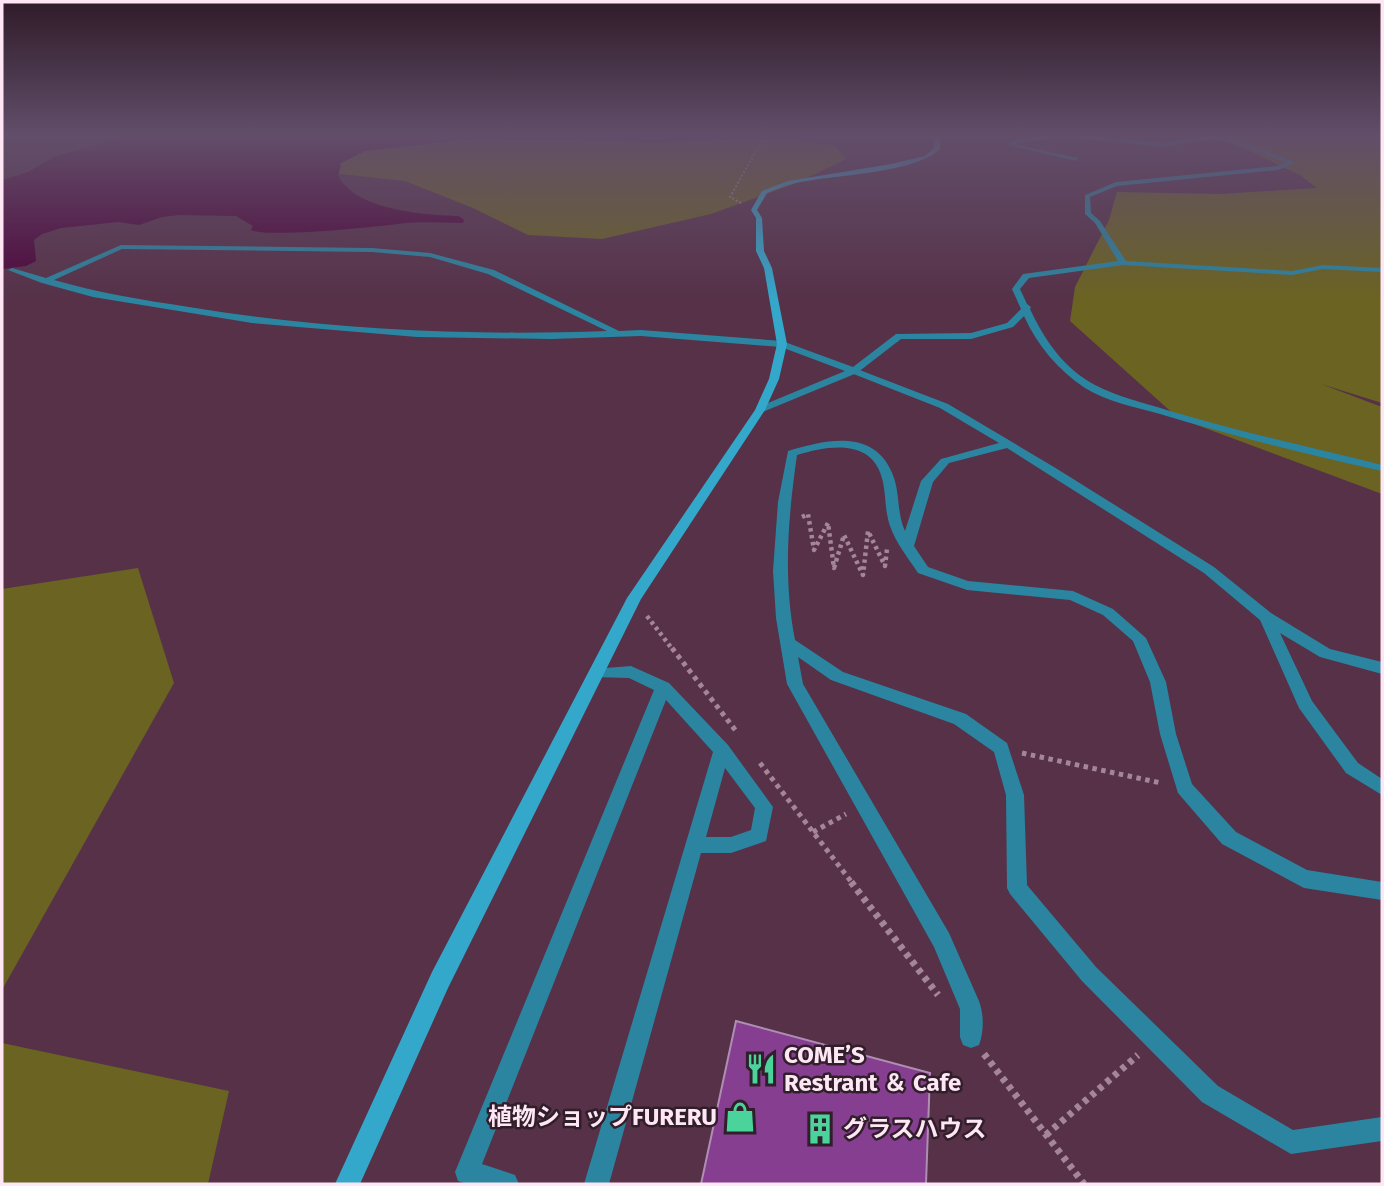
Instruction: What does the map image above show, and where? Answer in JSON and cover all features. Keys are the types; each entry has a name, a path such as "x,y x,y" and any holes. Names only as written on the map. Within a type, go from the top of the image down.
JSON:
{"street":[{"path":"347,1184 440,980 634,598 760,410 774,379 782,344 768,268 760,251 759,218 754,210 764,192 768,190"},
{"path":"1102,190 1087,197 1088,214 1098,222 1123,263"},
{"path":"45,281 121,247 372,250 430,255 491,272 618,334"},
{"path":"1382,270 1323,267 1293,273 1269,273 1123,263 1027,276 1016,289 1027,307 1036,332 1056,359 1089,386 1114,397 1200,423 1382,468"},
{"path":"12,270 93,294 168,308 314,327 462,336 618,334 782,344 944,407 1050,469 1209,570 1266,617 1325,653 1382,668"},
{"path":"760,410 854,371 899,336 971,336 1010,326 1027,307"},
{"path":"971,1037 971,1009 942,940 794,684 780,604 780,528 792,453 825,443 858,445 880,460 888,479 894,521 923,570 967,585 1073,596 1108,612 1139,638 1158,682 1168,733 1184,788 1229,838 1304,879 1382,891"},
{"path":"907,546 927,481 945,461 1006,445"},
{"path":"1266,617 1305,704 1352,768 1382,788"},
{"path":"788,643 837,677 960,719 1001,748 1015,795 1017,888 1089,974 1210,1094 1291,1142 1382,1129"},
{"path":"598,673 631,672 663,687 722,750 764,807 759,835 731,845 694,845"},
{"path":"506,1184 467,1172 663,687"},
{"path":"596,1184 722,750"}],"path":[{"path":"734,190 730,197 754,210"},
{"path":"780,528 808,514 814,550 828,523 834,568 845,535 863,575 868,531 885,566 894,521"},
{"path":"634,598 740,736"},
{"path":"1001,748 1184,788"},
{"path":"756,757 946,1005"},
{"path":"813,832 864,805"},
{"path":"971,1037 1084,1184"},
{"path":"1046,1135 1156,1040"}],"shaded area":[{"path":"2,190 351,190 374,203 391,208 459,216 464,220 463,223 414,223 278,233 251,230 253,226 236,216 179,215 162,217 139,225 118,222 61,228 42,234 34,240 36,261 26,266 2,269"},
{"path":"429,190 776,190 711,214 602,239 528,235 473,208"},
{"path":"1279,190 1382,190 1382,403 1321,384 1382,407 1382,494 1178,418 1070,321 1075,287 1109,220 1117,192 1220,194"},
{"path":"138,568 174,683 2,990 2,589"},
{"path":"2,1043 229,1091 208,1184 2,1184"}],"building":[{"name":"グラスハウス","path":"736,1021 930,1073 926,1184 701,1184"}],"place":[{"name":"COME’S Restrant ＆ Cafe","path":"761,1069"},
{"name":"植物ショップFURERU","path":"740,1117"},
{"name":"グラスハウス","path":"820,1129"}]}
